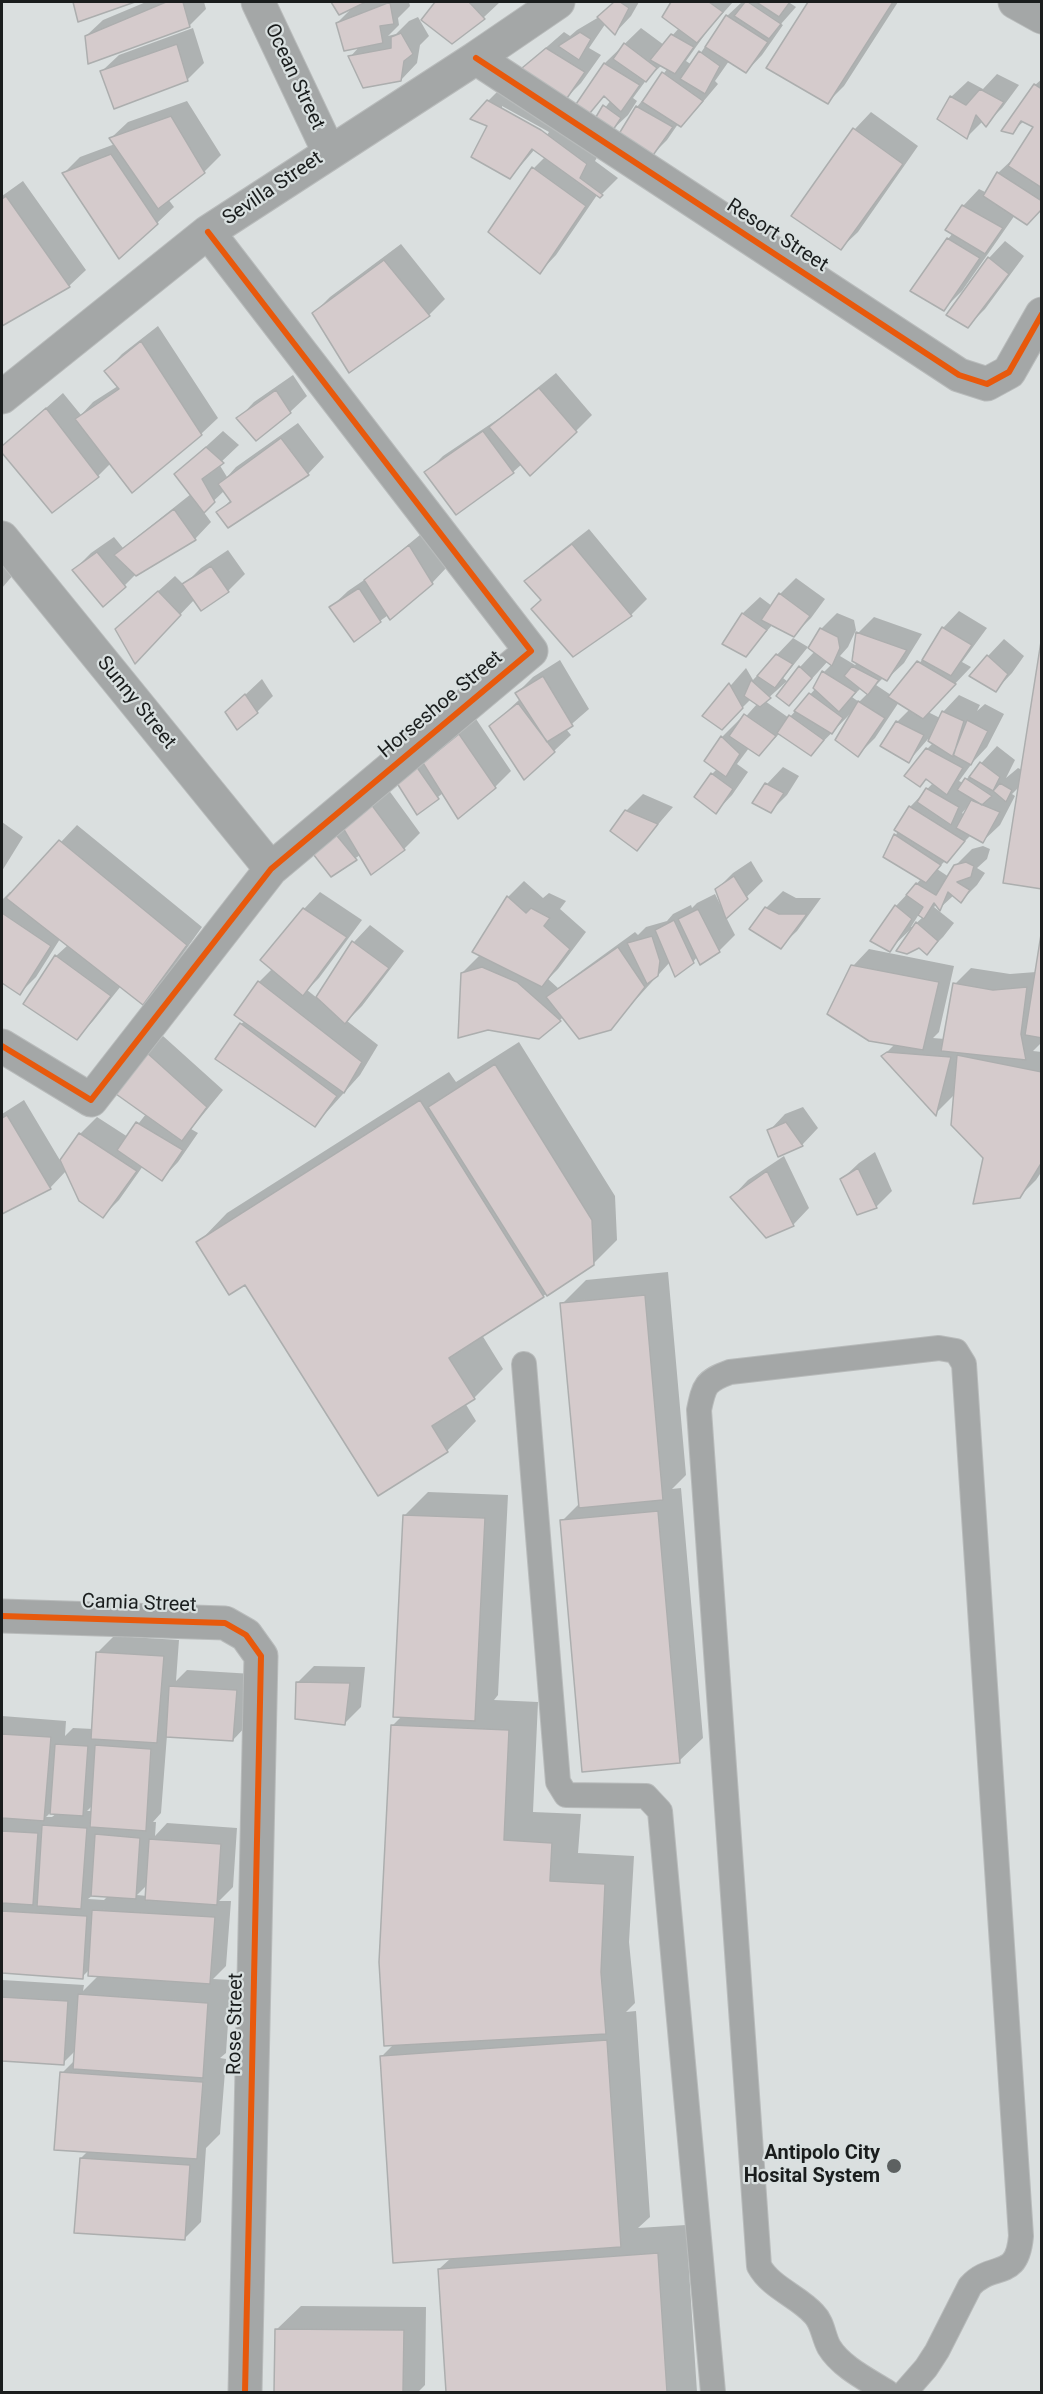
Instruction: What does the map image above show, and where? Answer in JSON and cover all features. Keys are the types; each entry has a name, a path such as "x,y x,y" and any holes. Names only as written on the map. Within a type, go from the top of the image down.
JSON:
{"street":[{"name":"Ocean Street","path":"258,2 329,152"},
{"name":"Sevilla Street","path":"2,397 208,232 558,2"},
{"path":"1015,2 1041,17"},
{"name":"Resort Street","path":"476,58 959,375 987,384 1009,372 1041,314"},
{"name":"Horseshoe Street","path":"2,1046 91,1100 271,868 531,651 208,232"},
{"name":"Sunny Street","path":"2,538 271,868"},
{"name":"Camia Street","path":"2,1616 225,1623 246,1635 261,1656"},
{"name":"Rose Street","path":"244,2392 261,1656"}],"lane":[{"path":"886,2392 839,2359 829,2347 820,2320 813,2312 765,2276 759,2266 699,1410 703,1388 713,1378 730,1372 939,1348 956,1350 964,1364 1021,2236 1020,2250 1012,2263 1003,2271 988,2272 978,2277 970,2286 937,2351 905,2392"},
{"path":"524,1364 558,1782 566,1795 646,1796 660,1811 713,2392"}],"building":[{"path":"73,2 135,2 78,22"},
{"path":"166,2 183,2 190,27 88,64 85,36"},
{"path":"331,2 366,2 339,15"},
{"path":"390,2 394,24 380,26 383,43 344,51 336,23"},
{"path":"435,2 469,2 485,19 452,44 421,20"},
{"path":"614,2 620,2 629,8 615,35 597,17"},
{"path":"671,2 709,2 723,12 697,43 662,17"},
{"path":"745,2 781,24 769,39 734,16"},
{"path":"756,2 790,2 779,17"},
{"path":"808,2 893,2 828,104 766,68"},
{"path":"726,15 768,42 746,73 705,47"},
{"path":"580,32 591,39 579,60 558,46"},
{"path":"401,33 413,54 404,61 401,81 363,88 348,56 391,48 391,37"},
{"path":"671,34 694,47 675,74 650,60"},
{"path":"624,43 657,68 646,82 613,59"},
{"path":"177,44 188,81 114,109 100,71"},
{"path":"546,48 585,72 565,101 516,73"},
{"path":"699,51 720,66 705,94 680,79"},
{"path":"604,63 640,85 621,112 604,96 585,119 572,110"},
{"path":"662,72 703,101 681,127 642,102"},
{"path":"1034,84 1042,89 1042,188 1008,166 1033,127 1021,121 1013,134 1001,131"},
{"path":"980,89 1004,102 986,127 976,115 967,139 937,119 950,96 966,105"},
{"path":"487,100 541,130 587,164 580,178 603,195 600,198 532,149 510,179 471,157 487,126 470,119"},
{"path":"603,105 621,118 611,133 593,122"},
{"path":"636,106 673,127 651,158 617,137"},
{"path":"171,116 205,173 158,209 109,138"},
{"path":"853,128 903,164 841,250 791,216"},
{"path":"111,154 158,224 119,259 62,173"},
{"path":"532,167 586,206 540,274 488,232"},
{"path":"997,172 1042,201 1042,209 1027,225 983,196"},
{"path":"6,196 70,287 2,326 2,199"},
{"path":"962,205 1003,228 985,254 945,230"},
{"path":"947,238 980,258 944,311 910,291"},
{"path":"988,257 1009,274 968,328 946,315"},
{"path":"384,260 430,316 349,373 312,313"},
{"path":"141,341 202,435 132,493 75,419 119,389 104,371"},
{"path":"539,388 577,432 530,476 489,427"},
{"path":"276,390 291,413 256,441 236,418"},
{"path":"46,408 99,477 52,513 2,453 2,446"},
{"path":"483,431 514,473 456,515 424,472"},
{"path":"281,438 309,475 228,528 216,512 231,502 218,484"},
{"path":"206,447 224,463 202,479 215,502 204,513 174,474"},
{"path":"174,509 196,540 136,576 114,555"},
{"path":"572,544 632,616 573,657 531,609 541,600 524,581"},
{"path":"409,545 433,584 390,620 364,580"},
{"path":"97,552 126,587 103,607 72,570"},
{"path":"211,566 229,592 201,611 182,584"},
{"path":"359,588 381,622 354,642 329,607"},
{"path":"158,591 181,615 135,664 115,629"},
{"path":"779,593 810,616 794,637 761,620"},
{"path":"742,613 767,630 746,657 722,644"},
{"path":"942,627 972,645 951,676 922,660"},
{"path":"820,628 838,637 840,648 832,666 808,648"},
{"path":"856,632 907,650 887,681 852,661"},
{"path":"1042,635 1042,889 1003,883"},
{"path":"776,654 793,664 775,688 757,676"},
{"path":"987,655 1008,674 996,692 969,676"},
{"path":"917,661 956,684 923,719 888,697"},
{"path":"799,666 812,678 789,706 776,696"},
{"path":"852,666 879,680 868,695 844,676"},
{"path":"822,671 856,692 839,712 813,688"},
{"path":"543,676 573,726 547,742 515,693"},
{"path":"751,680 771,698 760,707 744,696"},
{"path":"729,683 743,708 722,730 702,716"},
{"path":"809,693 843,718 832,734 794,711"},
{"path":"245,694 258,713 237,730 225,712"},
{"path":"858,701 885,718 858,757 835,740"},
{"path":"518,703 555,752 524,780 489,726"},
{"path":"942,711 964,721 953,757 928,741"},
{"path":"744,714 776,736 759,756 729,736"},
{"path":"789,715 824,740 811,756 777,733"},
{"path":"967,720 988,731 971,765 953,755"},
{"path":"896,721 924,735 909,763 880,746"},
{"path":"459,734 496,788 458,819 423,763"},
{"path":"721,736 740,754 726,777 704,761"},
{"path":"926,748 963,768 947,795 926,779 920,787 904,776"},
{"path":"980,762 1000,777 993,791 969,777"},
{"path":"414,763 439,799 417,815 395,780"},
{"path":"711,773 733,789 716,814 694,797"},
{"path":"965,778 992,796 982,805 957,790"},
{"path":"765,783 784,793 771,813 752,803"},
{"path":"1000,783 1012,790 1006,802 993,791"},
{"path":"926,788 959,807 951,825 917,802"},
{"path":"971,800 1000,812 983,843 956,828"},
{"path":"371,804 405,850 371,875 343,828"},
{"path":"909,806 965,841 947,863 894,830"},
{"path":"625,810 658,824 637,851 610,831"},
{"path":"333,831 357,860 331,877 310,850"},
{"path":"894,834 941,865 926,883 883,857"},
{"path":"59,840 187,945 143,1005 6,898"},
{"path":"966,862 974,866 971,877 957,882 970,890 961,903 948,892 940,911 934,903 924,919 918,915 923,907 906,895 916,883 936,895 954,865"},
{"path":"734,876 748,899 726,919 715,889"},
{"path":"507,896 526,913 531,908 550,918 544,926 570,949 542,987 472,952"},
{"path":"895,905 912,919 890,952 870,941"},
{"path":"765,907 779,914 807,914 781,949 749,929"},
{"path":"303,908 347,937 303,996 260,960"},
{"path":"698,909 720,952 700,965 678,919"},
{"path":"2,913 51,946 20,995 2,983"},
{"path":"674,920 694,963 675,977 655,930"},
{"path":"916,922 938,941 927,955 919,948 907,954 896,951"},
{"path":"1042,928 1042,1038 1025,1035"},
{"path":"652,936 660,961 658,976 647,984 627,943"},
{"path":"352,941 389,968 345,1024 316,997"},
{"path":"618,947 645,987 611,1030 579,1039 546,997"},
{"path":"55,955 111,996 77,1040 23,1004"},
{"path":"851,965 939,982 923,1050 869,1041 827,1014"},
{"path":"482,967 517,982 561,1021 539,1039 488,1030 458,1038 461,973"},
{"path":"258,981 362,1062 344,1093 234,1015"},
{"path":"953,983 993,990 1027,987 1021,1034 1026,1060 941,1051"},
{"path":"240,1023 337,1096 315,1127 215,1059"},
{"path":"145,1051 207,1107 182,1141 116,1094"},
{"path":"887,1052 951,1057 936,1116 881,1056"},
{"path":"957,1055 1042,1072 1042,1162 1020,1198 973,1204 983,1158 951,1125"},
{"path":"495,1064 592,1220 594,1265 547,1296 428,1107"},
{"path":"420,1100 544,1297 449,1358 475,1399 432,1426 448,1452 378,1496 245,1285 229,1295 196,1242"},
{"path":"7,1115 51,1189 2,1214 2,1118"},
{"path":"136,1122 183,1150 162,1181 117,1150"},
{"path":"786,1122 803,1146 778,1157 767,1130"},
{"path":"79,1133 137,1171 103,1218 79,1201 60,1160"},
{"path":"858,1168 877,1208 857,1215 840,1179"},
{"path":"767,1171 794,1226 766,1238 730,1197"},
{"path":"645,1295 663,1500 579,1508 560,1303"},
{"path":"658,1511 680,1763 582,1772 560,1520"},
{"path":"403,1515 485,1518 475,1721 393,1717"},
{"path":"96,1652 164,1656 157,1743 91,1739"},
{"path":"296,1682 350,1683 345,1725 295,1719"},
{"path":"169,1686 237,1690 233,1741 166,1737"},
{"path":"391,1725 509,1730 504,1840 552,1843 550,1881 605,1884 601,1972 606,2034 384,2046 379,1962"},
{"path":"2,1734 51,1737 44,1821 2,1818"},
{"path":"55,1744 88,1746 83,1816 50,1814"},
{"path":"95,1745 151,1749 146,1831 90,1827"},
{"path":"42,1825 87,1828 81,1909 37,1906"},
{"path":"2,1831 38,1833 33,1905 2,1903"},
{"path":"95,1834 140,1838 136,1899 91,1896"},
{"path":"149,1839 221,1844 217,1905 145,1900"},
{"path":"92,1910 215,1917 210,1984 88,1976"},
{"path":"2,1911 87,1916 83,1979 2,1973"},
{"path":"78,1994 208,2003 203,2078 73,2069"},
{"path":"2,1997 68,2001 64,2065 2,2061"},
{"path":"607,2040 621,2247 393,2263 380,2056"},
{"path":"60,2072 203,2082 197,2159 54,2150"},
{"path":"80,2158 190,2165 185,2240 74,2233"},
{"path":"658,2253 667,2392 446,2392 438,2269"},
{"path":"275,2329 404,2330 403,2392 274,2392"}],"cycle path":[{"path":"476,58 959,375 987,384 1009,372 1042,314"},
{"path":"2,1046 91,1100 271,869 531,651 208,232"},
{"path":"2,1616 225,1623 246,1635 261,1656 245,2392"}],"place":[{"name":"Antipolo City Hosital System","path":"894,2166"}]}
